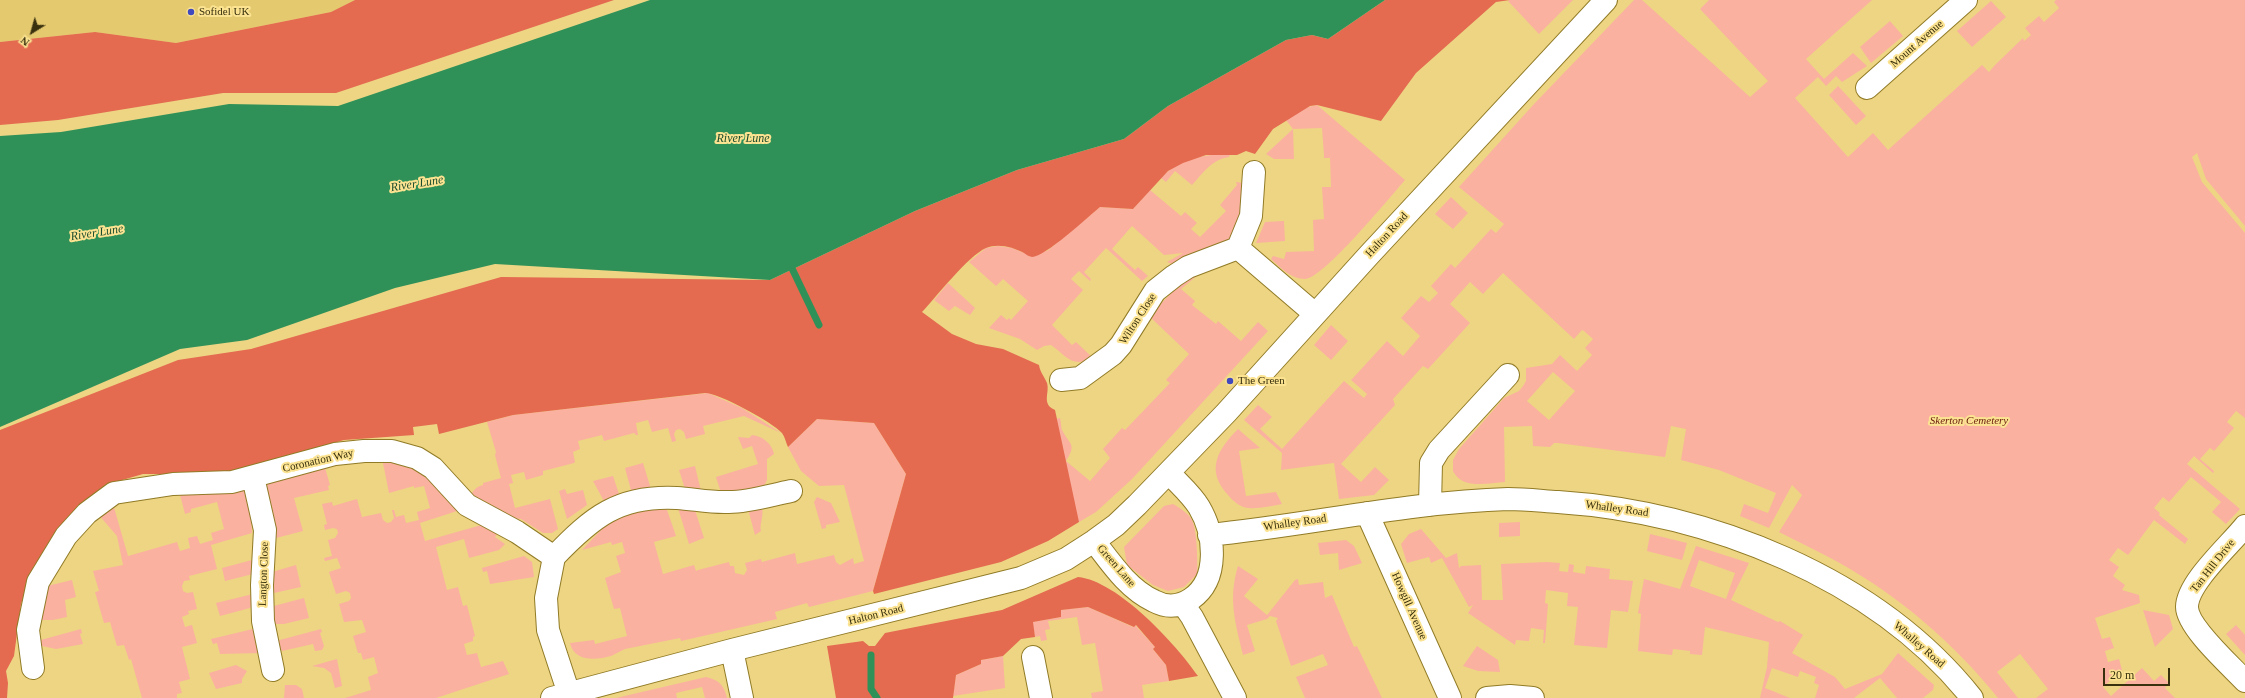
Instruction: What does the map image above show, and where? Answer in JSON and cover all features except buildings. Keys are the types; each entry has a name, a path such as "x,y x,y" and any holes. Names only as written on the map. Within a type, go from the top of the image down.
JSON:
{"street":[{"name":"Halton Road","path":"561,696 732,650 1021,578 1066,558 1094,541 1116,525 1169,473 1606,0"},
{"name":"Mount Avenue","path":"1867,88 1966,0"},
{"path":"1254,172 1251,216 1238,248 1315,314"},
{"name":"Wilton Close","path":"1061,380 1080,378 1103,363 1121,345 1155,291 1174,276 1188,267 1238,248"},
{"path":"1430,505 1431,463 1439,450 1508,375"},
{"name":"Coronation Way","path":"33,668 28,630 38,582 57,548 87,513 114,493 158,486 232,482 335,454 364,451 392,451 417,458 433,468 467,505 517,532 554,557"},
{"path":"1169,473 1198,506 1204,516 1213,557 1203,589 1183,604 1192,616 1235,698"},
{"name":"Langton Close","path":"253,477 265,530 262,585 263,621 273,670"},
{"path":"561,696 548,630 546,598 554,557 581,529 599,515 628,502 654,497 730,502 791,491"},
{"name":"Whalley Road","path":"1209,534 1430,505 1510,499 1570,502 1656,514 1714,530 1805,567 1846,590 1912,638 1947,670 1965,696"},
{"name":"Howgill Avenue","path":"1367,513 1450,698"},
{"name":"Tan Hill Drive","path":"2245,526 2192,590 2187,608 2194,625 2245,681"},
{"name":"Green Lane","path":"1094,541 1116,570 1138,592 1164,605 1183,604"},
{"path":"732,650 742,698"},
{"path":"1033,657 1041,698"},
{"path":"1487,698 1510,696 1533,698"}],"shaded area":[{"path":"0,0 355,0 331,12 176,43 95,32 0,42"},
{"path":"355,0 614,0 336,93 223,93 58,120 0,125 0,42 95,32 176,43 331,12"},
{"path":"1385,0 1510,0 1496,2 1416,73 1381,121 1317,105 1310,106 1273,129 1255,154 1246,151 1237,155 1206,155 1183,163 1168,171 1133,209 1100,207 1056,244 1038,255 1032,257 1005,246 986,248 970,259 952,277 922,312 952,334 976,344 1003,349 1039,365 1048,387 1048,405 1055,410 1079,522 1048,541 1001,562 874,594 873,591 906,474 874,423 817,419 788,447 782,433 768,422 733,403 712,394 705,393 513,415 439,434 437,424 413,427 414,435 344,440 234,471 190,474 143,474 105,485 74,512 57,531 33,568 21,604 14,656 6,671 8,683 7,698 0,698 0,430 178,360 251,349 501,277 770,280 915,211 1017,170 1124,139 1168,106 1286,40 1312,35 1328,39"},
{"path":"1078,577 1094,581 1111,590 1145,616 1176,648 1198,676 1169,681 1166,665 1153,649 1155,647 1136,625 1134,627 1088,607 1061,610 1061,617 1033,622 1035,637 1021,639 1003,656 981,660 981,664 956,675 953,698 836,698 827,646 863,641 869,646 875,646 885,633 1002,610"}],"green space":[{"path":"1573,0 1539,34 1508,1"},
{"name":"Skerton Cemetery","path":"1634,0 1642,0 1750,97 1768,81 1700,9 1709,0 1872,0 1806,59 1824,79 1853,53 1867,66 1842,82 1836,76 1826,86 1818,77 1795,98 1848,157 1873,133 1888,150 1982,65 1989,72 2023,38 2024,41 2031,35 2025,28 2039,16 2044,22 2059,8 2054,2 2056,0 2245,0 2245,226 2206,179 2197,153 2192,157 2202,182 2245,233 2245,418 2236,411 2227,422 2234,428 2214,451 2210,448 2200,459 2214,471 2213,473 2194,456 2187,464 2240,509 2226,524 2212,512 2221,502 2191,477 2169,502 2163,497 2154,508 2160,513 2159,515 2188,539 2185,544 2154,520 2128,555 2118,548 2109,560 2119,567 2113,576 2125,585 2122,590 2139,595 2140,603 2095,618 2102,639 2110,637 2114,648 2105,651 2108,662 2119,659 2122,670 2103,687 2111,696 2142,668 2154,681 2161,675 2169,683 2165,688 2175,698 2036,698 2048,689 2020,654 1997,672 2018,698 1998,698 1944,639 1903,605 1859,574 1779,532 1802,495 1792,485 1769,528 1740,516 1744,504 1768,513 1776,493 1719,470 1681,460 1686,429 1671,426 1665,457 1558,443 1554,443 1550,447 1533,446 1532,426 1504,427 1505,482 1476,484 1463,481 1457,477 1453,471 1453,460 1459,449 1504,398 1519,391 1526,381 1526,368 1552,364 1560,355 1577,371 1592,355 1585,348 1593,339 1582,330 1574,339 1503,273 1483,294 1470,282 1450,304 1470,323 1428,369 1423,366 1393,399 1395,405 1341,464 1361,482 1375,467 1389,480 1374,495 1339,499 1334,463 1281,470 1282,453 1244,420 1258,405 1272,417 1260,429 1282,449 1344,381 1364,398 1367,394 1351,380 1387,341 1403,356 1420,336 1401,318 1421,296 1429,302 1438,293 1431,286 1451,264 1455,268 1491,229 1496,233 1504,224 1459,187 1534,104","holes":["1553,372 1575,391 1549,420 1527,401"]},
{"path":"1991,1 2006,17 1972,47 1957,31"},
{"path":"1890,21 1903,36 1871,63 1860,47"},
{"path":"1838,86 1866,116 1856,125 1829,95"},
{"path":"1317,105 1405,180 1372,219 1341,252 1314,275 1305,279 1300,279 1291,275 1271,259 1273,256 1284,259 1286,252 1314,251 1313,220 1324,219 1322,187 1331,187 1330,158 1324,158 1322,128 1293,129 1286,120 1304,108"},
{"path":"1293,129 1294,159 1274,159 1266,154"},
{"path":"1230,154 1229,157 1217,161 1208,167 1192,185 1175,171 1166,182 1161,178 1176,166 1184,162 1211,155"},
{"path":"1236,182 1243,183 1246,194 1232,240 1175,265 1167,262 1183,253 1164,255 1132,226 1112,249 1135,270 1138,267 1148,276 1142,281 1106,248 1084,272 1091,279 1090,281 1079,271 1071,279 1083,290 1052,325 1072,345 1076,342 1093,358 1080,362 1070,360 1051,345 1044,346 1037,350 1020,339 989,328 1001,315 1007,320 1009,318 1011,320 1028,301 1003,279 996,286 969,262 986,248 998,246 1012,248 1024,253 1047,251 1100,207 1133,209 1150,190 1181,216 1185,212 1197,223 1191,229 1200,237 1226,211 1220,205 1237,185"},
{"path":"1451,197 1468,213 1453,229 1435,214"},
{"path":"1284,221 1285,241 1256,243 1265,222"},
{"path":"1204,270 1181,289 1195,301 1192,305 1216,324 1218,321 1241,341 1258,322 1268,331 1132,479 1096,512 1079,522 1056,419 1060,418 1062,430 1072,448 1066,461 1090,481 1110,458 1103,449 1122,428 1125,430 1170,383 1166,380 1189,354 1149,316 1185,279"},
{"path":"948,283 975,308 970,315 955,306 949,311 934,300"},
{"path":"1331,325 1348,341 1331,360 1314,345"},
{"path":"708,393 742,408 781,433 744,416 703,426 705,434 686,439 684,432 680,429 676,430 674,434 676,441 672,442 668,428 652,432 648,420 636,423 638,435 634,433 604,441 602,435 578,441 580,449 573,452 574,463 543,471 543,475 526,480 524,472 511,475 513,483 509,484 515,508 550,499 558,529 552,533 543,533 521,519 509,518 470,497 472,492 483,485 483,483 501,478 495,455 496,452 487,422 513,415"},
{"path":"817,419 874,423 906,474 873,591 809,607 807,603 775,612 777,619 681,641 680,638 625,649 611,656 592,659 581,657 576,654 570,643 594,640 595,644 627,636 620,608 614,609 605,578 621,572 616,556 625,553 622,542 612,545 611,542 582,550 601,530 604,521 626,511 666,507 676,536 654,542 663,574 694,565 696,571 729,562 730,566 734,566 735,573 744,575 747,570 745,563 761,559 762,562 795,553 797,564 834,555 836,562 840,565 853,558 854,564 864,561 844,485 819,486 801,471 788,447"},
{"path":"1238,429 1260,448 1239,451 1246,496 1276,492 1282,504 1261,508 1245,507 1239,505 1232,499 1221,486 1217,477 1217,460 1225,444"},
{"path":"752,435 763,439 773,450 774,454 767,459 767,480 763,488 722,496 716,477 758,464 752,446 743,449 738,437 749,438"},
{"path":"382,458 397,461 423,472 460,510 420,523 425,541 485,524 498,532 495,537 505,544 499,550 469,558 464,539 436,547 447,590 458,587 463,606 467,605 475,636 473,637 473,641 464,644 467,655 477,653 481,667 503,661 509,674 436,698 345,698 371,690 368,677 378,673 374,657 363,660 361,653 358,653 353,636 366,632 362,620 344,622 339,604 349,601 351,598 350,593 346,591 336,594 329,572 341,568 337,558 325,561 324,558 332,556 328,540 335,538 338,533 337,529 333,528 325,530 324,525 327,524 322,504 332,502 333,506 357,499 362,517 381,513 383,520 387,523 391,522 394,518 392,510 394,510 396,517 404,515 406,523 419,520 417,512 430,508 424,486 414,488 414,486 389,493"},
{"path":"643,463 651,489 632,494 625,468"},
{"path":"324,464 330,485 328,486 329,490 294,498 303,531 276,538 267,507 265,486 270,482"},
{"path":"695,466 701,491 685,489 679,470"},
{"path":"613,476 620,497 605,503 593,481"},
{"path":"233,489 244,491 247,496 251,511 252,533 211,545 217,569 189,576 190,580 184,581 182,586 183,591 187,593 193,592 197,609 188,611 189,614 182,617 185,627 192,625 197,643 182,647 190,679 179,682 182,693 177,694 177,698 142,698 131,659 129,660 124,645 117,646 110,622 104,623 95,592 99,591 93,571 123,565 117,536 98,514 113,504 128,556 177,542 180,551 190,548 188,538 197,536 200,544 213,540 211,533 224,529 217,502 191,509 191,512 185,514 179,491"},
{"path":"565,489 567,494 583,490 587,505 567,519 559,491"},
{"path":"817,497 831,503 840,522 826,525 826,528 822,529 814,502"},
{"path":"1173,504 1188,515 1194,525 1197,547 1197,574 1184,587 1168,591 1153,585 1127,565 1124,547 1164,506"},
{"path":"762,507 761,531 755,535 748,509"},
{"path":"678,508 695,510 704,538 689,544"},
{"path":"1520,522 1520,536 1499,537 1499,523"},
{"path":"1421,529 1446,558 1457,553 1459,568 1461,566 1481,565 1482,600 1503,600 1501,564 1547,562 1560,563 1559,571 1568,572 1569,564 1574,565 1573,572 1585,574 1586,566 1610,569 1609,579 1633,581 1628,612 1611,610 1607,648 1574,645 1578,607 1567,606 1568,593 1546,590 1545,603 1548,604 1545,643 1543,643 1544,630 1531,628 1529,641 1516,640 1515,645 1468,613 1473,605 1469,607 1442,558 1431,563 1429,557 1407,563 1401,544 1409,534"},
{"path":"1650,534 1687,543 1682,560 1647,551"},
{"path":"1346,540 1354,546 1362,563 1339,570 1338,553 1320,555 1318,543"},
{"path":"1696,546 1749,563 1731,600 1778,622 1780,621 1803,635 1792,653 1835,677 1845,689 1882,674 1898,653 1934,685 1933,690 1923,698 1897,698 1880,678 1854,698 1815,698 1819,685 1814,683 1816,677 1800,671 1798,677 1772,668 1765,688 1790,698 1760,698 1767,667 1769,642 1705,627 1702,655 1690,654 1690,651 1673,649 1672,655 1638,651 1641,614 1638,613 1644,579 1680,589","holes":["1699,560 1735,573 1726,599 1690,586"]},
{"path":"524,556 532,562 534,577 490,584 487,571 483,572 482,568"},
{"path":"252,560 253,574 225,581 222,568"},
{"path":"296,565 301,587 274,593 269,592 272,572"},
{"path":"1238,566 1258,579 1244,596 1267,615 1295,580 1298,579 1299,585 1323,582 1325,598 1332,595 1354,647 1357,646 1382,698 1305,698 1296,677 1328,665 1323,654 1291,666 1276,621 1278,618 1270,616 1267,619 1247,625 1255,651 1243,655 1235,621 1233,600 1233,589"},
{"path":"72,580 76,597 65,600 67,617 53,620 35,620 43,587"},
{"path":"253,594 254,606 220,616 216,603"},
{"path":"304,598 309,618 284,624 272,624 270,607"},
{"path":"1088,607 1133,627 1135,625 1155,647 1153,649 1166,665 1169,681 1142,685 1144,698 1092,698 1091,693 1103,691 1095,643 1082,645 1077,617 1048,621 1050,629 1045,630 1047,640 1041,641 1040,636 1035,637 1032,622 1061,617 1060,610"},
{"path":"2143,610 2169,615 2173,629 2155,647"},
{"path":"2236,625 2245,635 2245,655 2226,634"},
{"path":"257,628 261,653 220,654 217,643 213,644 211,639"},
{"path":"81,629 82,633 80,634 83,644 56,649 42,646 37,641"},
{"path":"321,629 322,632 320,633 324,646 322,650 315,651 313,644 282,651 276,641"},
{"path":"1477,646 1498,660 1500,672 1478,671 1463,666"},
{"path":"1003,656 1005,688 953,696 956,675 981,664 981,660"},
{"path":"337,659 342,686 335,688 331,673 324,668 312,666"},
{"path":"236,665 247,671 242,679 242,683 216,689 209,673"},
{"path":"706,677 718,682 722,686 727,698 705,698 702,687 676,693 677,698 616,698"},
{"path":"285,685 296,685 302,689 304,698 284,698"}],"water":[{"name":"River Lune","path":"650,0 1385,0 1328,39 1312,35 1286,40 1168,106 1124,139 1017,170 915,211 770,280 495,264 395,288 247,340 180,349 0,427 0,136 61,132 229,104 338,106"}],"waterway":[{"path":"788,260 819,325"},
{"path":"871,655 871,689 877,698"}],"place":[{"name":"Sofidel UK","path":"191,12"},
{"name":"The Green","path":"1230,381"}]}
